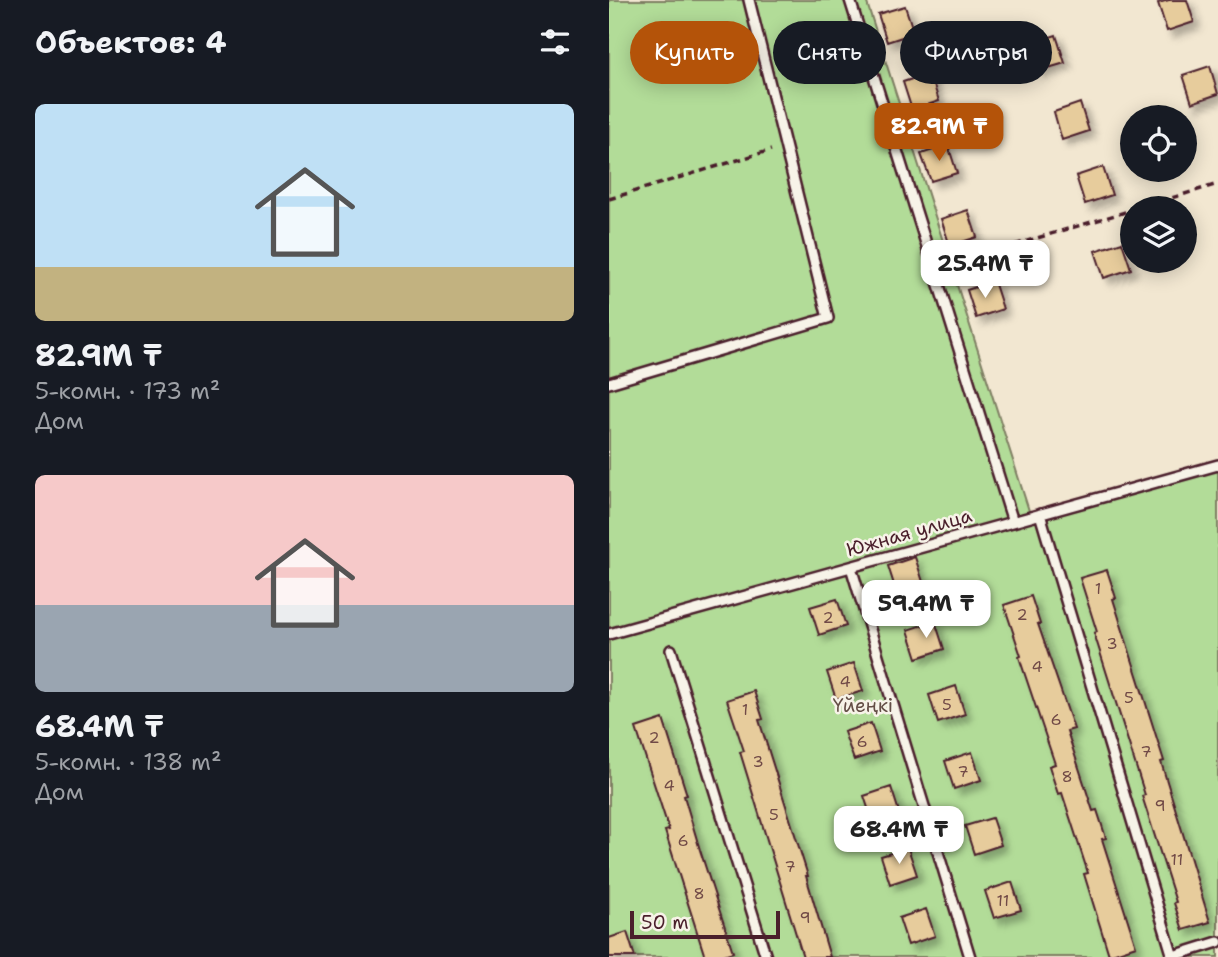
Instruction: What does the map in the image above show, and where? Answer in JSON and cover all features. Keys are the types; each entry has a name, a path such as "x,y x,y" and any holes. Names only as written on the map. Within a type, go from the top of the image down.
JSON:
{"lane":[{"path":"609,383 828,318 749,0"},
{"path":"850,0 1013,522"},
{"name":"Южная улица","path":"609,634 1218,465"},
{"path":"1040,514 1172,957 1218,942"},
{"path":"851,567 971,957"},
{"path":"671,650 766,957"}],"path":[{"path":"609,199 787,145"},
{"path":"1178,196 1218,184"},
{"path":"934,269 1120,214"}],"green space":[{"name":"Үйеңкі","path":"609,0 866,0 873,21 773,21 773,84 886,84 886,63 1031,517 1218,464 1218,957 609,957"}],"building":[{"path":"1187,0 1194,22 1167,31 1158,3"},
{"path":"905,6 910,21 900,21 900,38 887,42 886,21 880,21 878,14"},
{"path":"1056,35 1065,63 1052,67 1052,36"},
{"path":"1210,66 1218,94 1192,103 1183,75"},
{"path":"904,84 934,84 939,101 912,110"},
{"path":"1080,103 1089,131 1062,140 1054,112"},
{"path":"948,145 957,173 931,181 921,154"},
{"path":"1103,167 1112,195 1085,204 1076,176"},
{"path":"968,210 977,237 950,246 941,219"},
{"path":"1120,243 1120,273 1104,278 1095,251"},
{"path":"994,281 1003,309 976,318 967,290"},
{"path":"915,557 924,585 897,594 888,566"},
{"path":"1107,570 1116,598 1113,599 1164,761 1161,762 1210,922 1183,930 1080,578"},
{"path":"1031,596 1074,729 1067,731 1093,811 1097,810 1106,838 1102,839 1136,946 1109,955 1084,874 1088,873 1062,793 1058,794 1049,766 1055,764 1004,605"},
{"path":"837,599 846,626 819,635 810,607"},
{"path":"935,621 944,649 917,658 908,630"},
{"path":"854,663 863,691 836,699 827,672"},
{"path":"956,686 965,714 938,723 929,695"},
{"path":"754,691 763,719 759,720 808,876 830,957 803,957 740,752 744,751 727,700"},
{"path":"663,719 687,795 684,796 700,850 733,952 717,957 705,957 665,831 669,830 636,728"},
{"path":"871,723 880,751 854,760 844,732"},
{"path":"972,752 981,780 954,789 945,761"},
{"path":"891,787 900,815 873,823 864,796"},
{"path":"992,818 1001,845 974,854 965,826"},
{"path":"908,848 917,875 890,884 881,856"},
{"path":"1012,882 1021,910 994,918 985,891"},
{"path":"926,909 935,936 908,945 899,918"},
{"path":"627,932 635,957 609,957 609,938"}]}
